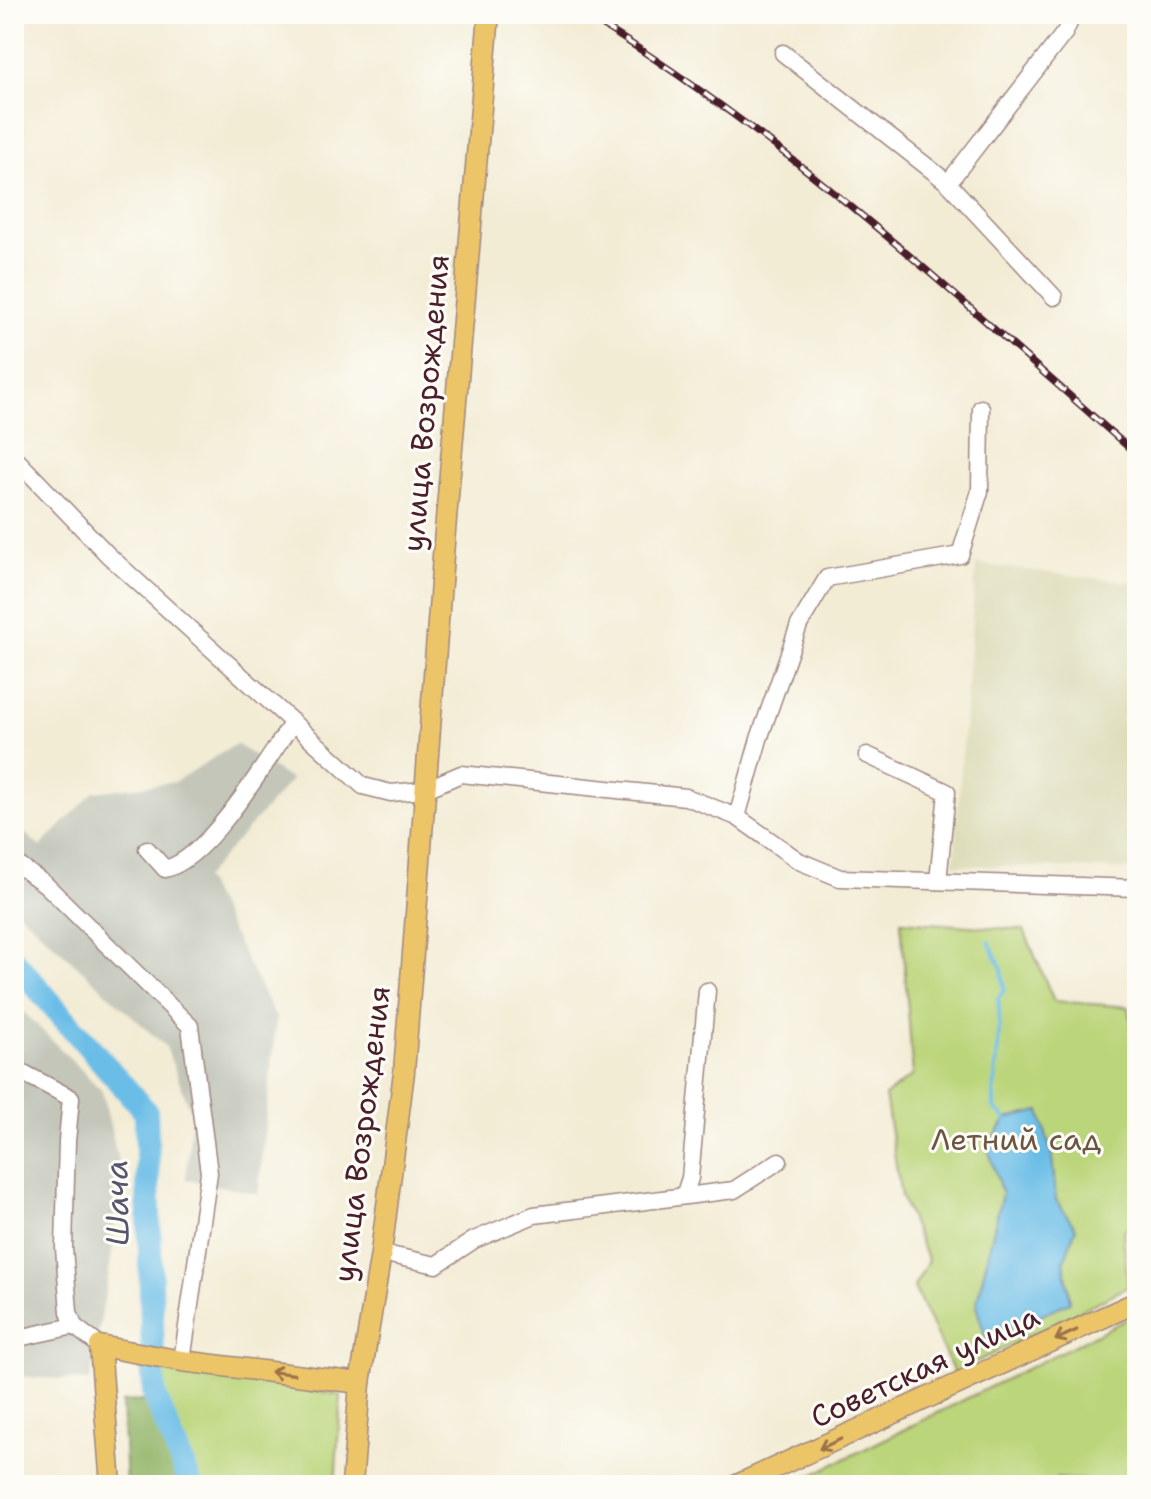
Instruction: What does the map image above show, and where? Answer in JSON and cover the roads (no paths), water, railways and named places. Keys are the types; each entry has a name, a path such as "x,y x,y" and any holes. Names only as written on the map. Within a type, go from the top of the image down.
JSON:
{"main road":[{"name":"улица Возрождения","path":"352,1485 360,1383 381,1253 404,1072 424,790 488,18"},
{"name":"Советская улица","path":"737,1485 1137,1302"},
{"path":"111,1485 109,1348 360,1383"}],"street":[{"path":"948,183 1065,32 1073,14"},
{"path":"783,53 948,183 1054,297"},
{"path":"737,817 759,739 799,625 827,578 960,555 980,491 981,408"},
{"path":"14,457 108,555 363,786 391,793 424,790 461,774 686,797 737,817 799,861 840,878 1137,888"},
{"path":"147,849 165,869 178,866 224,821 293,722"},
{"path":"867,755 947,792 938,881"},
{"path":"14,862 46,885 190,1026 209,1173 172,1359"},
{"path":"684,1196 690,1178 707,991"},
{"path":"14,1068 71,1098 64,1248 69,1312 74,1326 109,1348"},
{"path":"381,1253 436,1265 474,1240 534,1215 734,1190 779,1161"},
{"path":"14,1339 74,1326"}],"water":[{"path":"1040,1111 1052,1156 1056,1200 1076,1228 1064,1261 1070,1302 986,1339 976,1306 1002,1194 988,1148 1006,1119"}],"waterway":[{"path":"989,942 1002,969 1004,990 998,998 994,1108 1006,1119"},
{"name":"Шача","path":"14,961 146,1112 154,1394 191,1485"}],"railway":[{"path":"584,14 731,113 801,166 938,280 1137,455"}],"park label":[{"name":"Летний сад","path":"1016,1140"}]}
